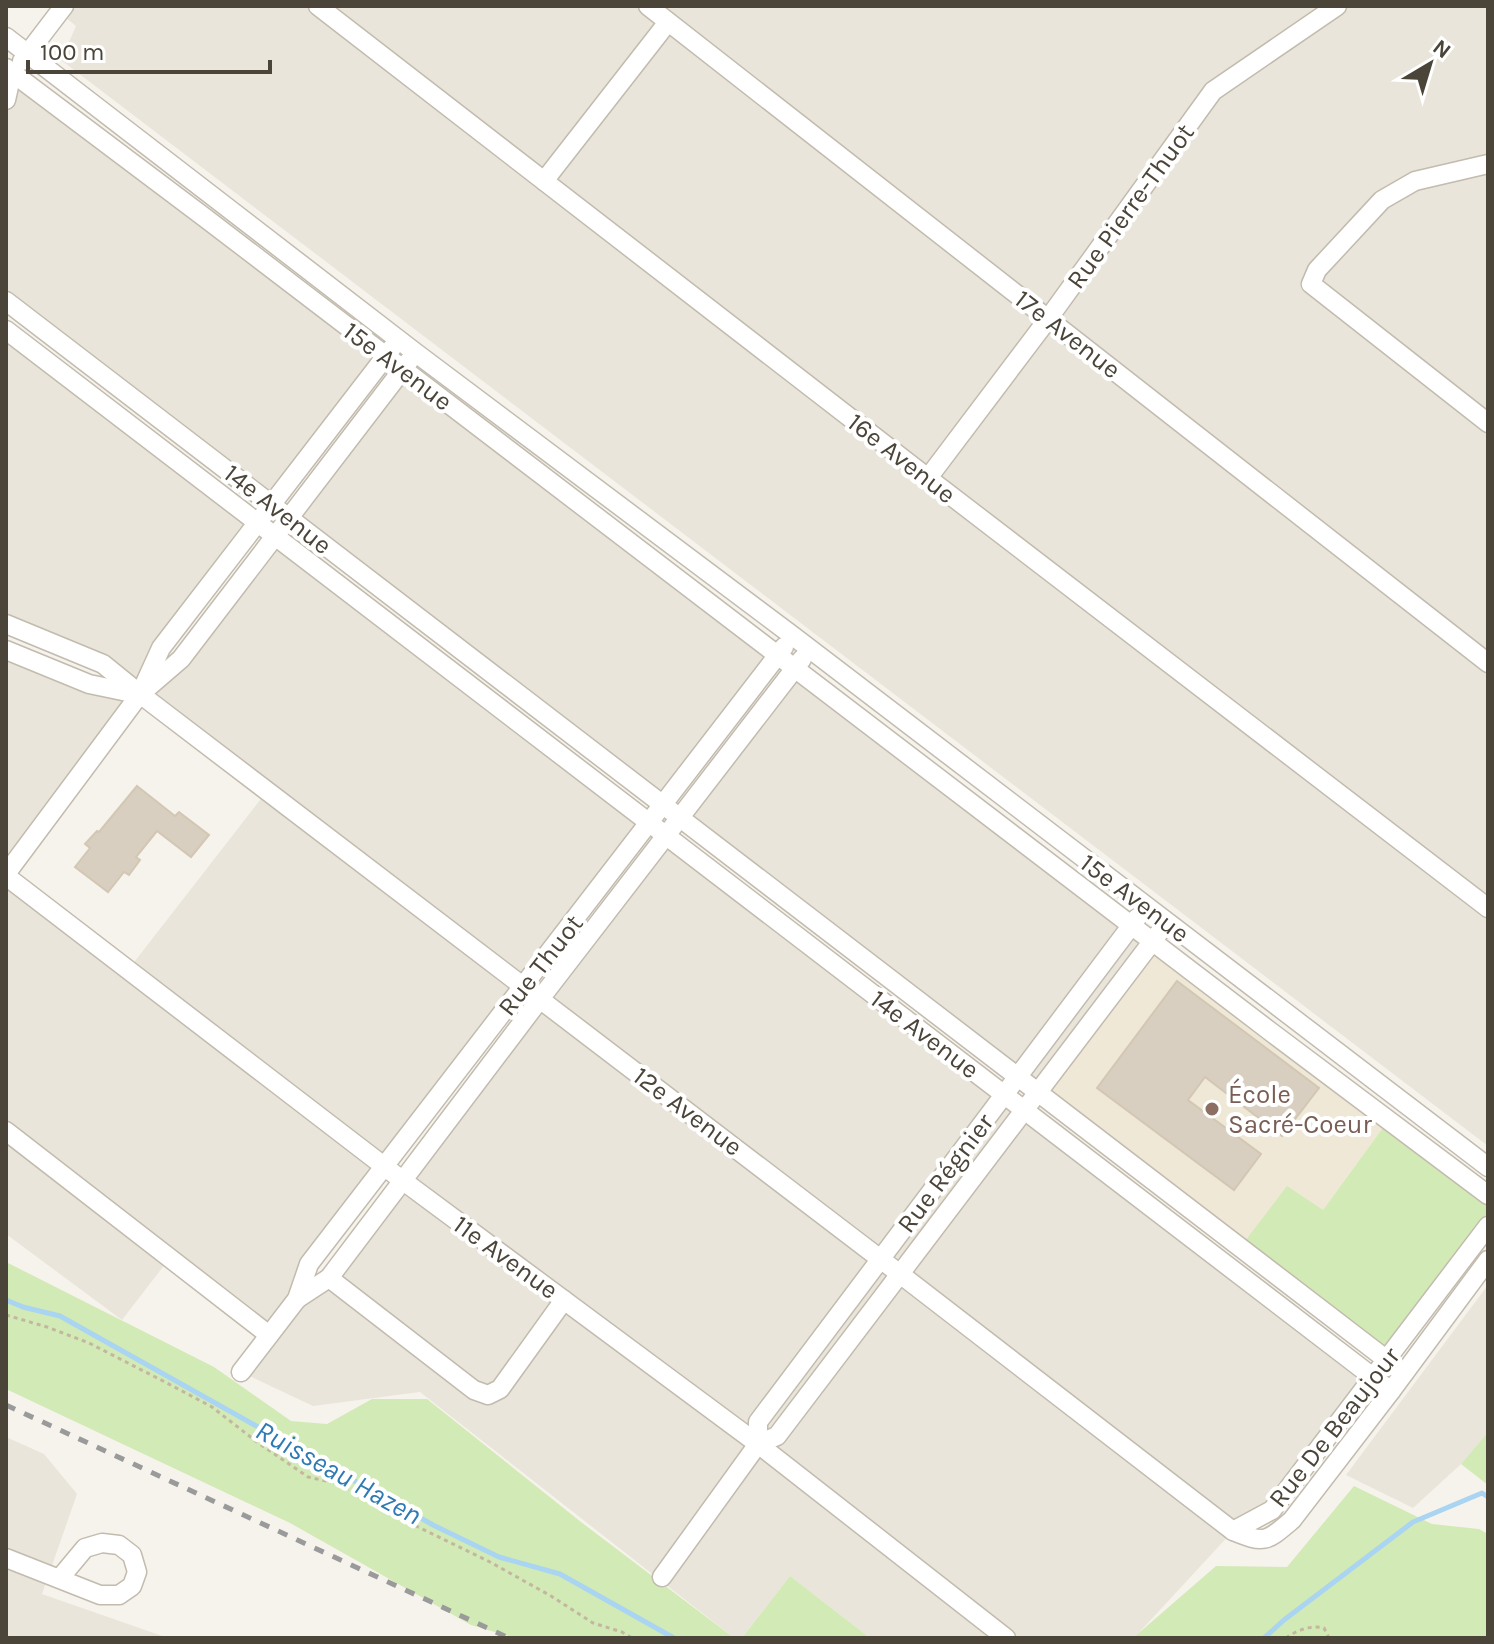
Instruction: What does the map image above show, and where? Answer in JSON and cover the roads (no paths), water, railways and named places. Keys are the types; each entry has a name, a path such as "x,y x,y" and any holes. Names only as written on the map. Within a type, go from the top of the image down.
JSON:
{"street":[{"path":"6,100 8,72 28,54 64,6"},
{"name":"16e Avenue","path":"318,6 1488,908"},
{"name":"17e Avenue","path":"648,6 1488,663"},
{"name":"Rue Pierre-Thuot","path":"928,478 1213,91 1337,6"},
{"path":"544,181 668,22"},
{"name":"15e Avenue","path":"6,37 416,353 793,636 1488,1167"},
{"name":"15e Avenue","path":"8,72 204,217 1488,1195"},
{"path":"1488,164 1415,181 1382,200 1317,270 1311,284 1488,423"},
{"path":"204,217 218,200"},
{"name":"14e Avenue","path":"6,301 1404,1373"},
{"name":"14e Avenue","path":"6,330 1391,1391"},
{"path":"6,875 140,694 161,648 399,339"},
{"path":"140,694 181,659 416,353"},
{"path":"71,380 84,361"},
{"path":"592,514 606,496"},
{"name":"12e Avenue","path":"6,624 103,664 1233,1531"},
{"name":"Rue Thuot","path":"297,1299 309,1264 793,636"},
{"name":"Rue Thuot","path":"241,1372 297,1299 329,1278 810,649"},
{"name":"12e Avenue","path":"6,650 89,684 140,694"},
{"path":"458,676 472,658"},
{"path":"968,801 983,782"},
{"name":"11e Avenue","path":"6,875 384,1167 758,1444 1006,1638"},
{"name":"Rue Régnier","path":"758,1444 758,1422 1146,905"},
{"name":"Rue Régnier","path":"662,1577 758,1444 777,1436 1167,922"},
{"path":"1271,1032 1286,1014"},
{"path":"1360,1099 1374,1079"},
{"path":"6,1131 269,1335"},
{"name":"Rue De Beaujour","path":"1233,1531 1272,1510 1488,1226"},
{"name":"Rue De Beaujour","path":"1233,1531 1256,1540 1272,1537 1292,1520 1488,1260"},
{"path":"329,1278 474,1390 488,1395 500,1389 564,1300"},
{"path":"6,1558 60,1578"}],"waterway":[{"name":"Ruisseau Hazen","path":"6,1300 60,1316 433,1525 499,1557 560,1574 674,1638"},
{"name":"Ruisseau Hazen","path":"1264,1638 1413,1522 1482,1493 1488,1497"}],"railway":[{"path":"6,1405 509,1638"}],"place":[{"name":"École Sacré-Coeur","path":"1212,1109"}]}
